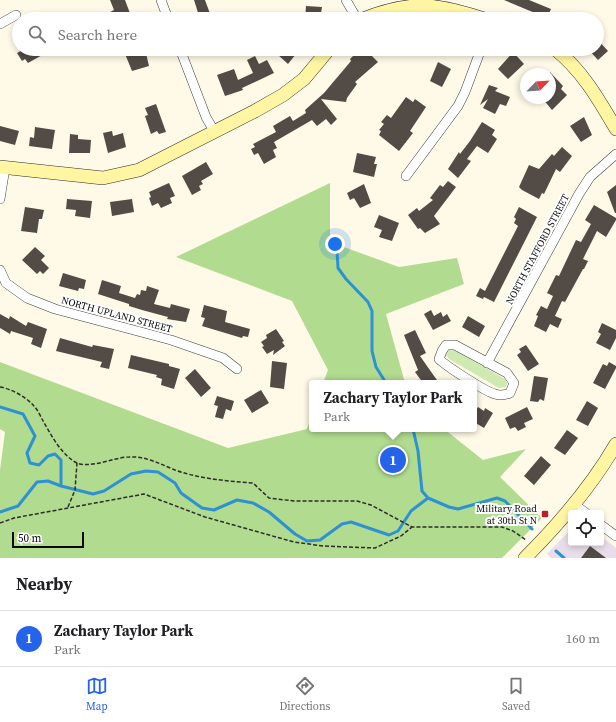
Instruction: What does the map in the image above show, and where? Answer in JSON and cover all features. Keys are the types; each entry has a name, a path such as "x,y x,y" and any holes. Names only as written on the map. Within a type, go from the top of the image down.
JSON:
{"street":[{"path":"161,0 165,12"},
{"path":"346,0 353,12"},
{"path":"383,12 395,8 419,5 450,8 462,12"},
{"path":"0,24 12,18"},
{"path":"183,56 206,117 214,131"},
{"path":"0,199 2,167 103,178 128,173 150,165 283,95 304,79 324,56"},
{"path":"406,176 458,106 466,92 479,56"},
{"path":"565,56 585,79 616,129"},
{"name":"NORTH STAFFORD STREET","path":"487,363 579,194 590,177 616,154"},
{"name":"NORTH UPLAND STREET","path":"0,270 6,283 28,298 55,309 171,340 223,358 237,369"},
{"path":"470,380 446,366 439,359 446,345 455,345 507,373 514,383 510,393 502,396 493,394 477,384"},
{"path":"525,558 575,505 602,467 616,444"},
{"path":"575,505 582,510"},
{"path":"604,527 616,536"}],"path":[{"path":"0,387 10,389 35,406 51,435 67,456 77,463 83,464 106,462 128,457 156,461 175,470 195,475 226,481 253,483 269,498 294,501 357,501 371,505 392,515 407,526 412,527 502,527 519,534 535,548"},
{"path":"68,507 75,490 77,463"},
{"path":"0,524 14,518 144,494 205,517 294,542 322,546 375,548 401,536 412,527"}],"shaded area":[{"path":"568,532 568,546 604,546 604,538 616,548 616,558 551,558 547,554"}],"green space":[{"path":"330,183 330,242 399,267 457,258 464,284 386,314 404,380 324,380 328,370 292,301 176,257"},
{"path":"449,350 454,350 505,379 507,383 506,387 499,388 449,359 446,354"},
{"path":"0,362 228,448 307,429 309,423 309,432 448,432 483,460 526,449 500,477 542,518 502,558 0,558 0,470 5,432 0,429"}],"building":[{"path":"110,0 125,0 130,12 110,12 114,10"},
{"path":"194,0 205,0 209,12 198,12"},
{"path":"504,0 529,0 551,9 550,12 533,12"},
{"path":"306,6 322,7 321,12 306,12"},
{"path":"604,47 608,51 604,55"},
{"path":"19,56 40,56 28,63 25,59 22,61"},
{"path":"126,56 147,56 149,66 132,71"},
{"path":"255,56 259,64 267,60 274,73 242,88 243,90 225,96 217,75 234,69 238,80 253,73 247,60"},
{"path":"279,56 294,56 288,64"},
{"path":"353,56 372,56 378,62 355,82 357,84 347,98 346,102 321,99 337,119 331,125 326,119 317,126 312,120 274,142 277,148 273,150 276,157 264,164 258,153 254,155 251,149 255,147 253,144 276,132 273,126 290,116 293,121 306,113 305,110 324,93 351,61 350,59"},
{"path":"509,56 517,56 524,64 508,79 498,69"},
{"path":"594,56 602,56 598,60"},
{"path":"438,62 451,69 442,87 430,81"},
{"path":"556,78 563,86 561,89 567,95 552,110 547,104 556,104"},
{"path":"489,85 498,88 495,91 510,97 506,106 500,104 495,114 483,108 488,99 480,105"},
{"path":"406,97 413,102 415,99 426,107 410,131 413,133 399,151 379,135 381,131 379,130 384,124 381,122 387,115 391,118"},
{"path":"156,104 166,132 159,134 157,131 151,134 145,116 148,115 145,108"},
{"path":"584,117 592,135 581,142 570,126"},
{"path":"482,122 495,130 492,135 497,139 488,153 477,146 467,159 471,161 458,178 448,169 459,152 460,154 470,141"},
{"path":"0,126 19,131 15,145 0,141"},
{"path":"35,127 55,130 52,149 29,146 30,137 34,138"},
{"path":"112,131 113,136 123,133 126,147 108,153 103,133"},
{"path":"70,134 78,135 78,139 91,140 90,153 69,153"},
{"path":"562,147 572,156 560,172 556,169 544,194 542,193 539,199 519,187 529,165 539,169 552,154 554,156"},
{"path":"357,153 376,157 374,164 377,164 374,177 353,172"},
{"path":"206,162 213,174 201,181 203,184 199,186 201,190 192,195 182,176"},
{"path":"448,181 456,187 434,216 440,224 425,233 420,228 418,229 408,215 417,208 419,211 433,200 430,198 440,185 443,187"},
{"path":"169,183 175,196 170,198 172,203 161,208 158,203 152,206 149,198 151,197 149,192"},
{"path":"364,184 371,203 360,208 354,198 350,200 347,193"},
{"path":"616,185 616,213 615,213 607,192"},
{"path":"67,199 92,201 90,218 75,216 76,210 66,209"},
{"path":"132,199 134,212 112,216 110,202"},
{"path":"594,205 616,218 616,220 606,237 597,231 583,259 588,261 565,302 562,301 555,316 562,319 558,328 550,324 546,332 534,326 538,316 536,315 541,306 547,309 553,296 547,293 556,275 559,276 576,240 581,242 591,224 585,220"},
{"path":"25,207 44,210 42,219 39,219 37,233 21,231"},
{"path":"519,207 537,217 494,302 484,297 483,299 476,296 480,288 485,291 518,226 514,223 516,219 514,217"},
{"path":"379,215 399,223 392,241 379,237 382,230 374,227"},
{"path":"35,247 45,256 41,260 49,268 43,274 40,271 37,274 22,260"},
{"path":"63,273 86,280 84,289 79,288 78,291 59,286"},
{"path":"102,280 121,286 119,293 135,298 137,294 140,295 141,290 146,291 147,286 159,290 154,304 170,308 171,304 190,309 186,322 167,319 168,317 129,306 129,304 98,294"},
{"path":"204,305 227,311 225,322 250,329 248,337 243,336 242,338 202,326 205,318 201,317"},
{"path":"431,310 434,316 441,312 443,317 447,314 451,321 433,330 424,314"},
{"path":"0,314 9,319 10,316 26,326 28,322 47,329 41,348 31,344 33,338 11,331 10,334 0,328"},
{"path":"468,316 485,326 479,337 462,327"},
{"path":"602,323 616,330 616,338 610,350 596,343 601,334 598,332"},
{"path":"276,329 284,341 282,342 285,346 273,355 274,350 267,354 262,347 264,346 261,342 267,338 266,335"},
{"path":"415,330 426,353 420,356 437,380 421,380 415,372 418,370 404,335"},
{"path":"60,338 92,347 93,345 114,349 109,369 100,367 102,362 56,351"},
{"path":"526,345 539,364 528,371 517,355 521,352 519,349"},
{"path":"131,355 169,364 169,366 180,369 174,389 161,385 162,379 156,377 157,375 128,368"},
{"path":"272,361 287,363 284,389 270,387"},
{"path":"609,362 616,366 616,368 605,389 593,383 603,364 607,366"},
{"path":"195,369 211,388 201,397 185,378"},
{"path":"534,376 548,378 544,401 540,399 538,402 530,401"},
{"path":"261,390 269,403 252,413 244,400"},
{"path":"217,396 234,401 231,411 226,409 223,419 215,417 218,406 214,405"},
{"path":"587,401 598,408 588,426 576,420"},
{"path":"478,407 484,411 485,408 493,413 484,428 477,424"},
{"path":"527,407 533,419 524,423 526,427 518,431 515,427 510,429 505,418"},
{"path":"567,430 578,438 565,455 554,448"},
{"path":"541,456 551,465 534,485 524,476"},
{"path":"590,546 606,558 581,558"}],"waterway":[{"path":"337,251 338,268 346,279 368,302 372,311 372,351 376,367 384,380"},
{"path":"0,407 23,414 35,436 27,453 30,463 39,465 48,456 55,454 61,460 61,486 93,494 104,491 131,474 146,471 158,472 175,483 181,493 202,508 214,510 237,500 253,503 269,512 295,534 307,541 320,540 342,524 351,522 389,535 398,531 411,511 428,498"},
{"path":"414,432 418,451 422,491 428,498 449,507 458,509 497,498 505,501 532,529"},
{"path":"0,512 18,506 37,482 48,481 61,486"},
{"path":"556,551 564,558"}],"place":[{"name":"Zachary Taylor Park","path":"393,460"},
{"name":"Military Road at 30th St N","path":"545,514"}]}
